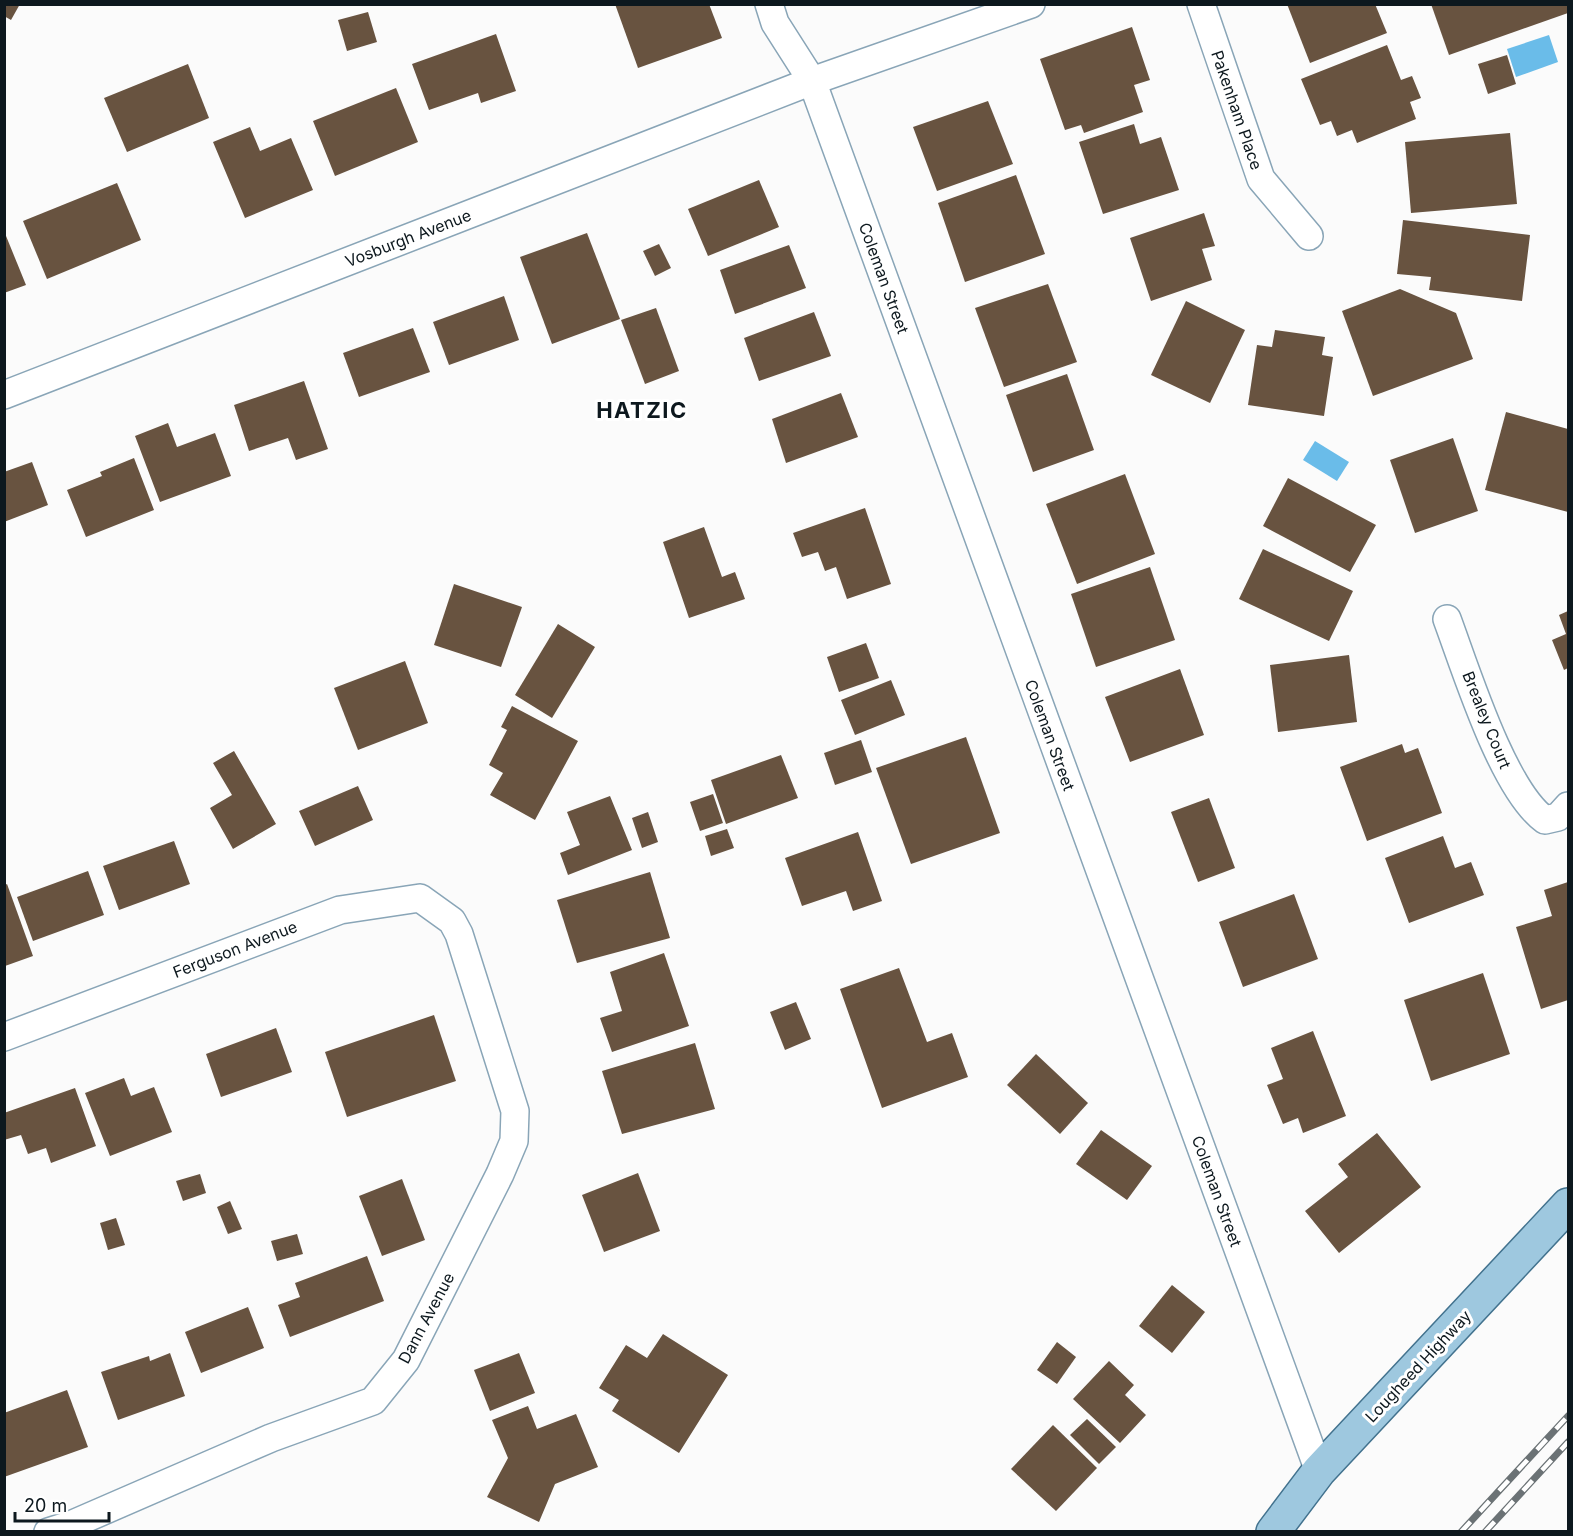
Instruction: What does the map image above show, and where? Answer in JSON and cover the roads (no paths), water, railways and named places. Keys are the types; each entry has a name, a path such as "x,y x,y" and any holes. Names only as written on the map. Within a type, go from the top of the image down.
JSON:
{"main road":[{"name":"Lougheed Highway","path":"1273,1532 1319,1471 1569,1205"}],"street":[{"name":"Coleman Street","path":"769,4 775,23 812,81 1319,1471"},
{"path":"812,81 1031,4"},
{"name":"Pakenham Place","path":"1200,4 1261,179 1309,236"},
{"name":"Vosburgh Avenue","path":"4,396 812,81"},
{"name":"Brealey Court","path":"1447,619 1507,771 1536,813 1545,820 1558,817 1569,806"},
{"name":"Ferguson Avenue","path":"4,1037 340,910 420,898 452,921 459,934"},
{"name":"Dann Avenue","path":"48,1532 73,1524 271,1438 373,1401 406,1360 514,1141 515,1111 459,934"}],"water":[{"path":"1549,35 1558,62 1516,77 1507,49"},
{"path":"1315,441 1349,462 1337,481 1303,460"}],"railway":[{"path":"1461,1532 1568,1416"},
{"path":"1485,1532 1568,1442"}],"district":[{"name":"HATZIC","path":"642,410"}]}
